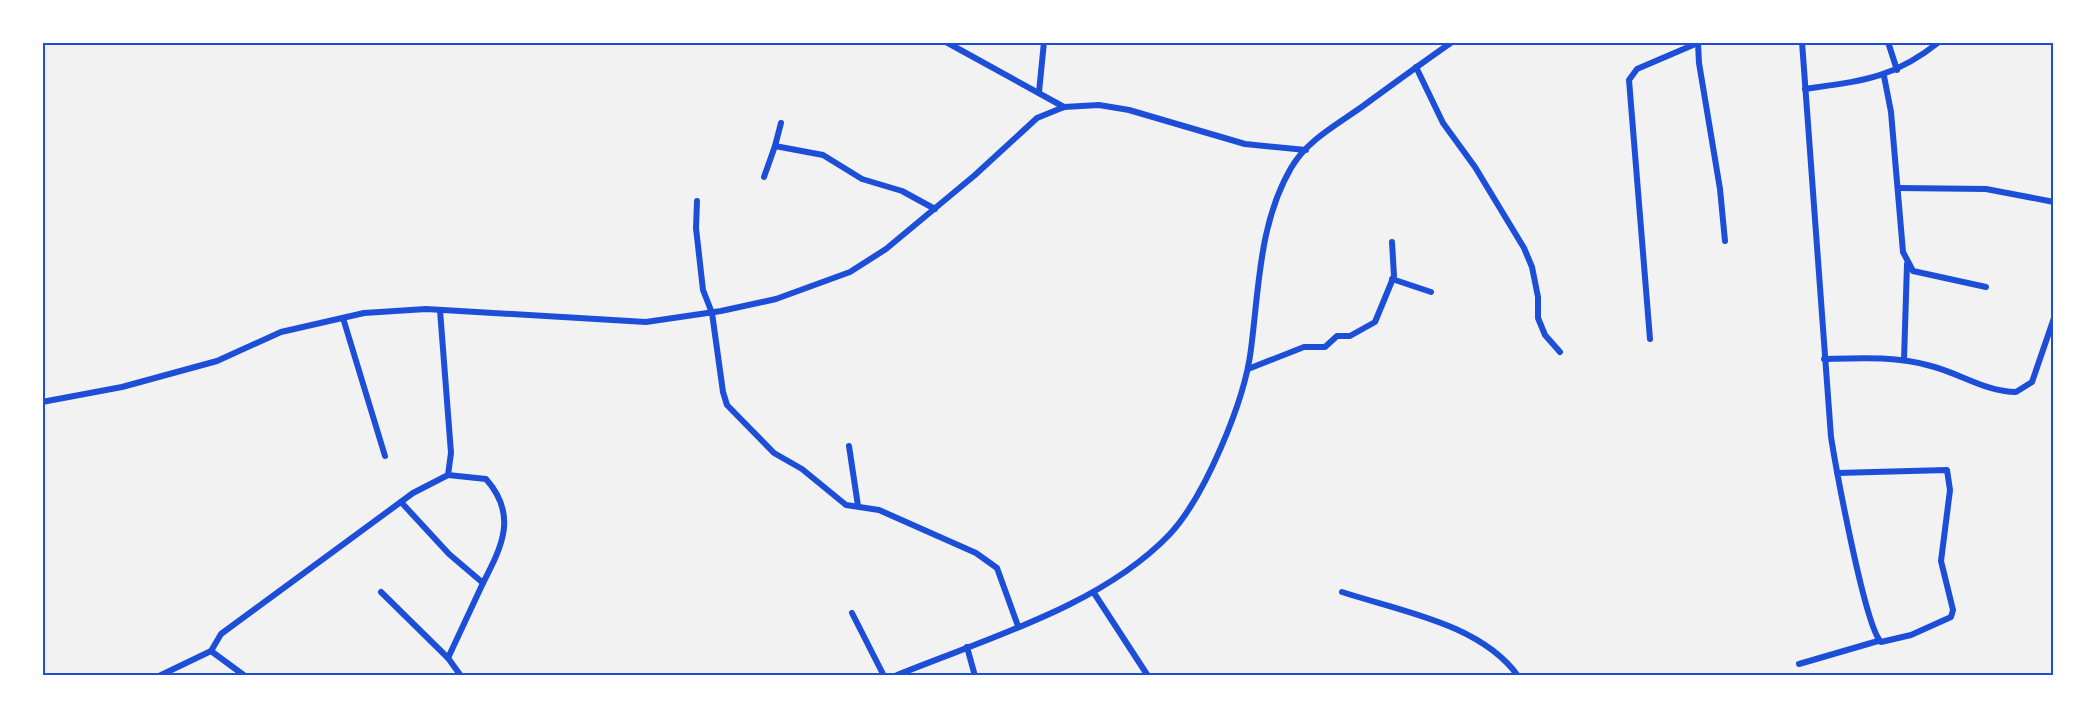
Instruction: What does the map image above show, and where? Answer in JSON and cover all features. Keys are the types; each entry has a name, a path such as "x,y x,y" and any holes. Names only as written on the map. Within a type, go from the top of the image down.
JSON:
{"street":[{"path":"946,42 1064,107"},
{"path":"1040,92 1044,42"},
{"path":"895,676 1094,593 1127,570 1170,534 1211,466 1245,386 1256,291 1269,219 1291,166 1321,134 1452,42"},
{"path":"1650,339 1629,80 1637,69 1699,42 1699,63 1720,189 1725,242"},
{"path":"1802,42 1824,359 1837,473 1878,641"},
{"path":"1888,42 1897,70"},
{"path":"1804,89 1884,76 1939,42"},
{"path":"1416,67 1443,123 1476,167 1524,248 1534,277 1538,318 1545,335 1560,352"},
{"path":"1884,76 1891,112 1907,264 1904,360"},
{"path":"42,402 122,387 217,362 281,332 364,313 440,310 646,322 712,313 776,299 850,272 886,249 935,209 1037,118 1064,107 1099,105 1129,110 1245,144 1306,150"},
{"path":"764,177 781,123"},
{"path":"775,146 823,155 862,179 902,191 935,209"},
{"path":"1898,188 1986,189 2054,202"},
{"path":"697,201 696,228 703,290 712,313 723,393 727,405 774,453 802,469 846,505 879,510 903,520 976,553 997,568 1018,626"},
{"path":"1248,369 1304,346 1325,347 1337,336 1350,336 1375,322 1392,279 1392,242"},
{"path":"1907,264 1916,272 1986,286"},
{"path":"1392,279 1431,292"},
{"path":"440,310 451,453 448,475"},
{"path":"343,318 386,456"},
{"path":"1824,359 1904,360 1935,367 2006,392 2016,392 2032,382 2054,318"},
{"path":"849,446 858,506"},
{"path":"1799,664 1878,641 1911,635 1953,614 1941,561 1950,490 1949,472 1944,469 1837,473"},
{"path":"159,676 211,651 221,634 401,502 448,475 486,479 505,512 504,534 448,658"},
{"path":"401,502 448,554 483,583"},
{"path":"381,592 448,658 461,676"},
{"path":"1342,592 1462,631 1494,651 1518,676"},
{"path":"1094,593 1148,676"},
{"path":"852,613 884,676"},
{"path":"967,647 975,676"},
{"path":"211,651 245,676"}]}
